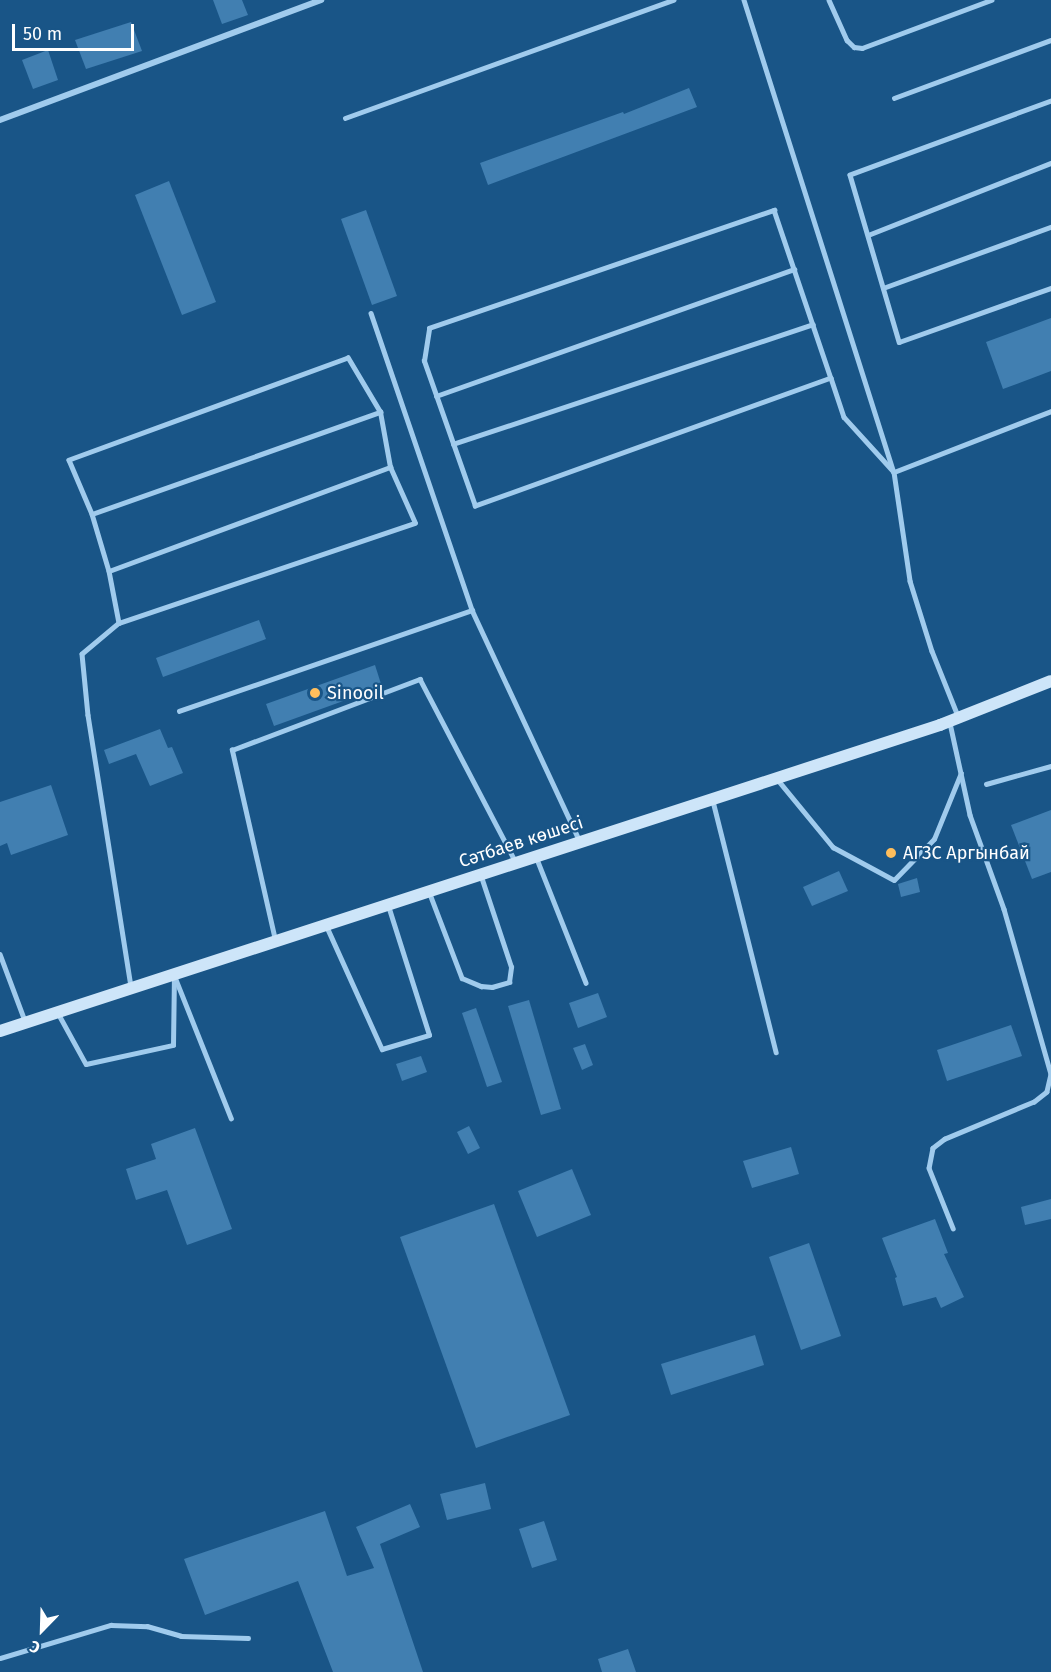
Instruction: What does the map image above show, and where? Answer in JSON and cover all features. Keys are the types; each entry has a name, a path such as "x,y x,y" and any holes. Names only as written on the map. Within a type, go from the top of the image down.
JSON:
{"main road":[{"name":"Сәтбаев көшесі","path":"0,1032 954,719 1051,681"}],"street":[{"path":"0,120 321,0"}],"lane":[{"path":"345,118 673,0"},
{"path":"744,0 894,472 910,581 954,719 961,773 970,815 1004,909 1051,1074 1047,1092 1034,1102 945,1139 933,1148 929,1168 953,1228"},
{"path":"829,0 847,40 854,47 862,48 991,0"},
{"path":"894,98 1051,40"},
{"path":"1051,101 850,175 899,342 1051,288"},
{"path":"868,235 1051,163"},
{"path":"831,378 475,506 424,361 429,328 774,210 813,324 831,378 844,417 894,472"},
{"path":"883,288 1051,227"},
{"path":"436,396 794,269"},
{"path":"370,313 472,610 580,842"},
{"path":"453,444 813,324"},
{"path":"119,623 109,571 92,514 69,460 348,358 380,412 390,467 415,523 119,623 82,654 88,715 132,988"},
{"path":"894,472 1051,411"},
{"path":"92,514 380,412"},
{"path":"109,571 390,467"},
{"path":"179,711 472,610"},
{"path":"275,942 232,750 420,678 516,863"},
{"path":"986,784 1051,766"},
{"path":"776,778 833,847 894,880 934,839 961,773"},
{"path":"712,799 776,1052"},
{"path":"536,856 586,983"},
{"path":"429,891 462,978 481,986 492,987 509,982 512,967 480,875"},
{"path":"326,925 382,1049 429,1035 387,905"},
{"path":"0,954 26,1023"},
{"path":"58,1013 86,1064 173,1045 174,974"},
{"path":"174,974 231,1118"},
{"path":"0,1658 111,1625 147,1626 181,1636 248,1638"}],"building":[{"path":"213,0 242,0 248,15 222,24"},
{"path":"131,22 142,51 86,69 75,40"},
{"path":"48,50 58,80 33,89 22,60"},
{"path":"689,88 697,107 488,185 480,163 623,112 624,114"},
{"path":"169,181 216,302 182,315 135,195"},
{"path":"366,210 397,296 372,305 341,219"},
{"path":"1051,318 1051,371 1003,389 986,342"},
{"path":"259,620 266,639 163,677 156,658"},
{"path":"375,665 382,687 274,726 266,704"},
{"path":"160,729 168,748 172,747 183,773 150,786 136,754 109,764 104,750"},
{"path":"51,785 68,835 11,855 7,843 0,846 0,802"},
{"path":"1051,810 1051,872 1032,879 1011,825"},
{"path":"839,871 848,891 812,906 803,887"},
{"path":"917,878 920,892 901,897 898,884"},
{"path":"598,993 607,1017 578,1028 569,1003"},
{"path":"529,1000 561,1109 541,1115 508,1006"},
{"path":"476,1008 502,1082 487,1087 462,1013"},
{"path":"1011,1025 1022,1056 947,1081 937,1050"},
{"path":"585,1044 593,1065 582,1070 573,1048"},
{"path":"421,1056 427,1072 402,1081 396,1064"},
{"path":"469,1126 480,1148 468,1154 457,1132"},
{"path":"195,1128 232,1229 187,1245 167,1190 136,1200 126,1169 156,1159 151,1144"},
{"path":"791,1147 799,1174 752,1188 743,1161"},
{"path":"572,1169 591,1215 537,1237 518,1191"},
{"path":"1051,1199 1051,1219 1025,1225 1021,1207"},
{"path":"494,1204 570,1415 476,1448 400,1237"},
{"path":"935,1219 948,1253 944,1254 964,1297 941,1308 936,1297 903,1306 895,1278 897,1277 882,1238"},
{"path":"809,1243 841,1336 801,1350 769,1257"},
{"path":"755,1335 764,1365 671,1395 661,1364"},
{"path":"485,1483 491,1509 447,1520 440,1494"},
{"path":"410,1504 420,1527 380,1544 423,1672 333,1672 298,1581 205,1615 184,1559 325,1511 347,1576 374,1568 356,1527"},
{"path":"544,1521 557,1560 532,1568 519,1529"},
{"path":"628,1649 636,1672 602,1672 598,1659"}],"place":[{"name":"Sinooil","path":"315,693"},
{"name":"АГЗС Аргынбай","path":"891,853"}]}
